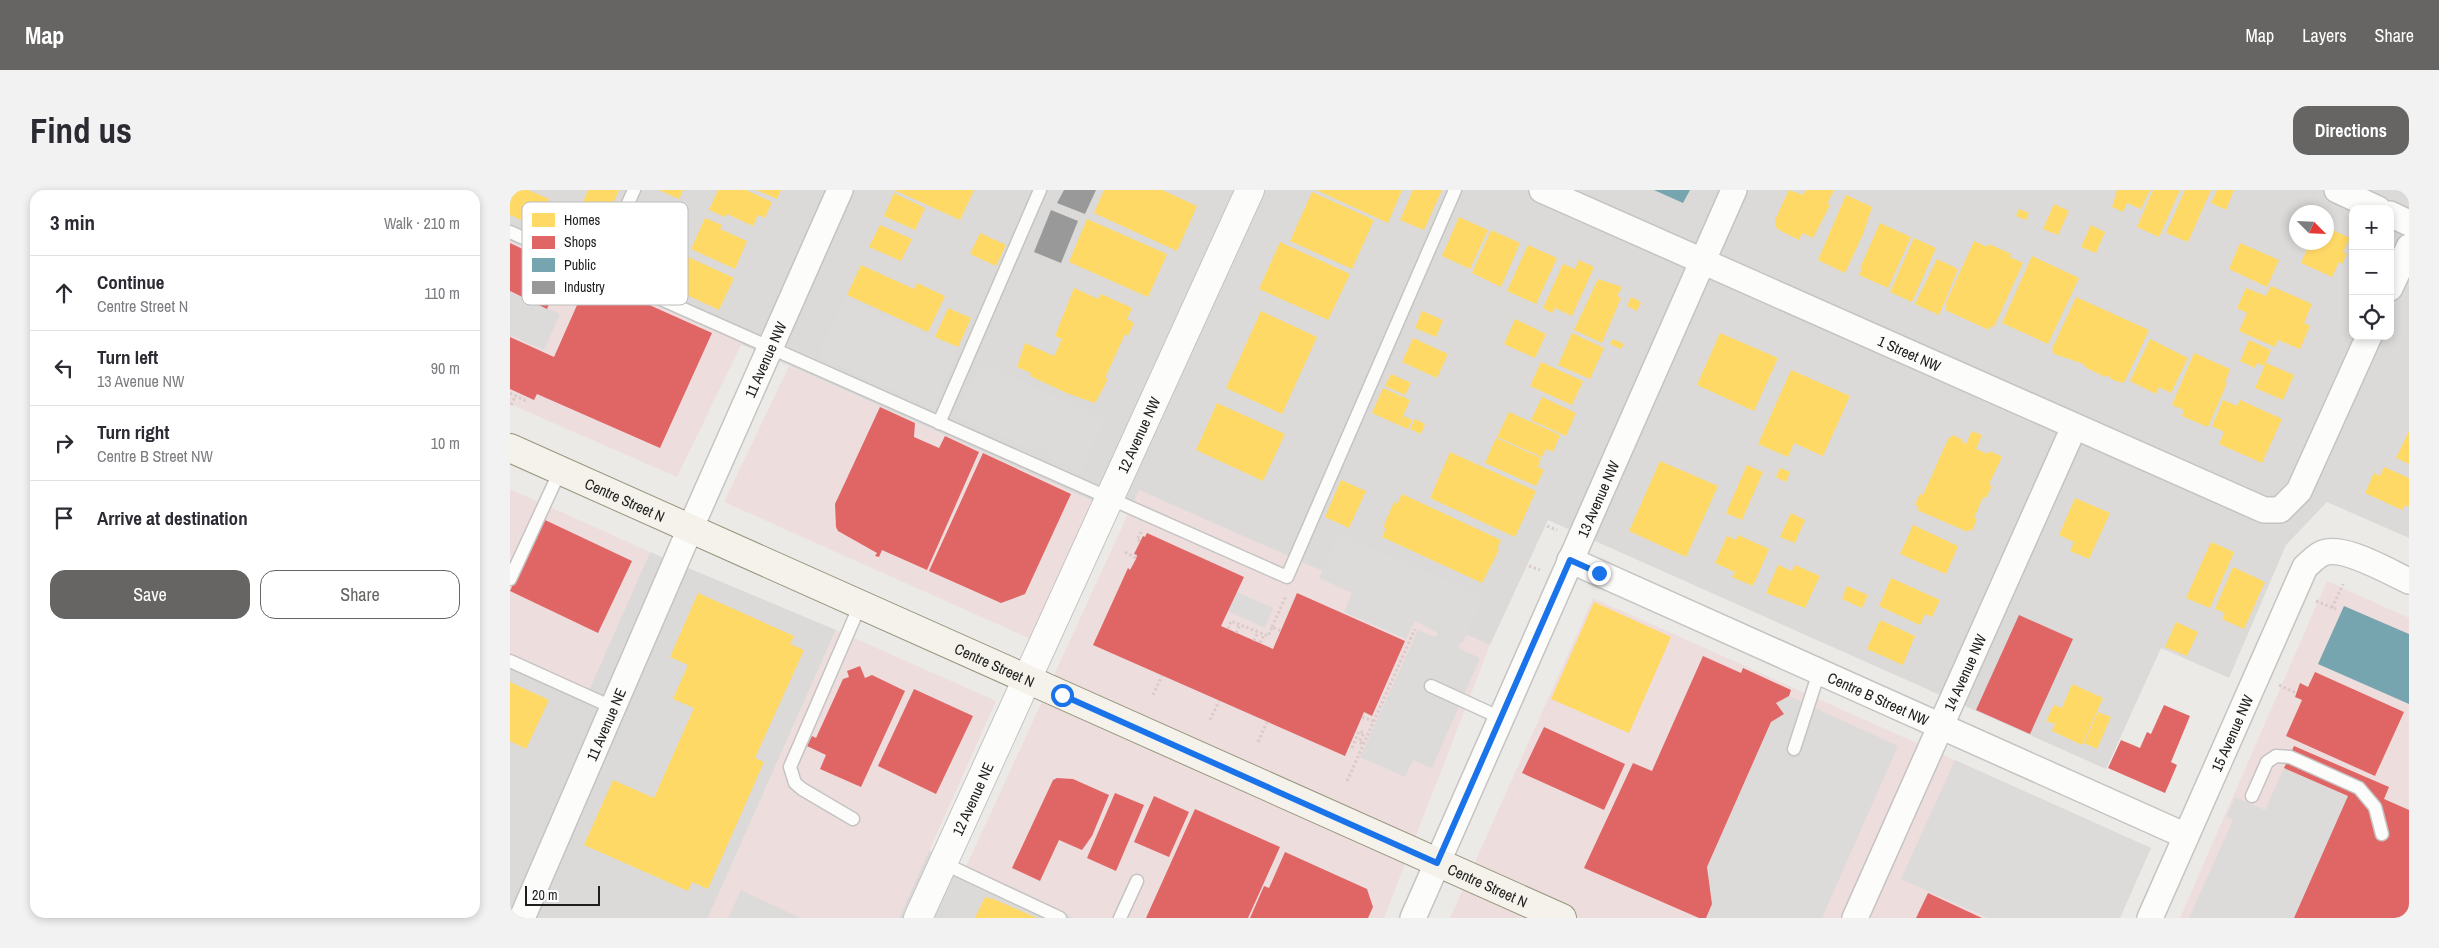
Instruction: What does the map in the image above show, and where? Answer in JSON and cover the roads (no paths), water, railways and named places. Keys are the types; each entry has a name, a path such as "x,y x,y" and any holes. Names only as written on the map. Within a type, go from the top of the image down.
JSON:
{"main road":[{"name":"Centre Street N","path":"510,448 1562,918"}],"street":[{"name":"11 Avenue NW","path":"690,529 840,190"},
{"name":"12 Avenue NW","path":"1027,680 1250,190"},
{"name":"1 Street NW","path":"1542,190 2256,508 2280,510 2299,492 2367,340"},
{"name":"13 Avenue NW","path":"1413,918 1734,190"},
{"path":"2337,190 2369,205"},
{"path":"2394,216 2409,223"},
{"path":"2394,279 2409,247"},
{"name":"14 Avenue NW","path":"1856,918 2074,427"},
{"name":"11 Avenue NE","path":"522,918 690,529"},
{"name":"15 Avenue NW","path":"2150,918 2305,567 2321,554 2331,552 2348,554 2409,581"},
{"name":"Centre B Street NW","path":"1570,560 2186,836"},
{"name":"12 Avenue NE","path":"918,918 1027,680"}],"lane":[{"path":"629,202 634,190"},
{"path":"939,423 1040,190"},
{"path":"676,305 1287,578 1454,190"},
{"path":"510,232 522,237"},
{"path":"510,579 560,471"},
{"path":"852,820 802,789 795,783 790,767 860,605"},
{"path":"510,661 614,708"},
{"path":"1794,749 1819,672"},
{"path":"1431,686 1501,718"},
{"path":"2252,796 2267,762 2276,756 2284,755 2359,788 2375,807 2382,834"},
{"path":"943,863 1060,918"},
{"path":"1120,918 1137,881"}]}
